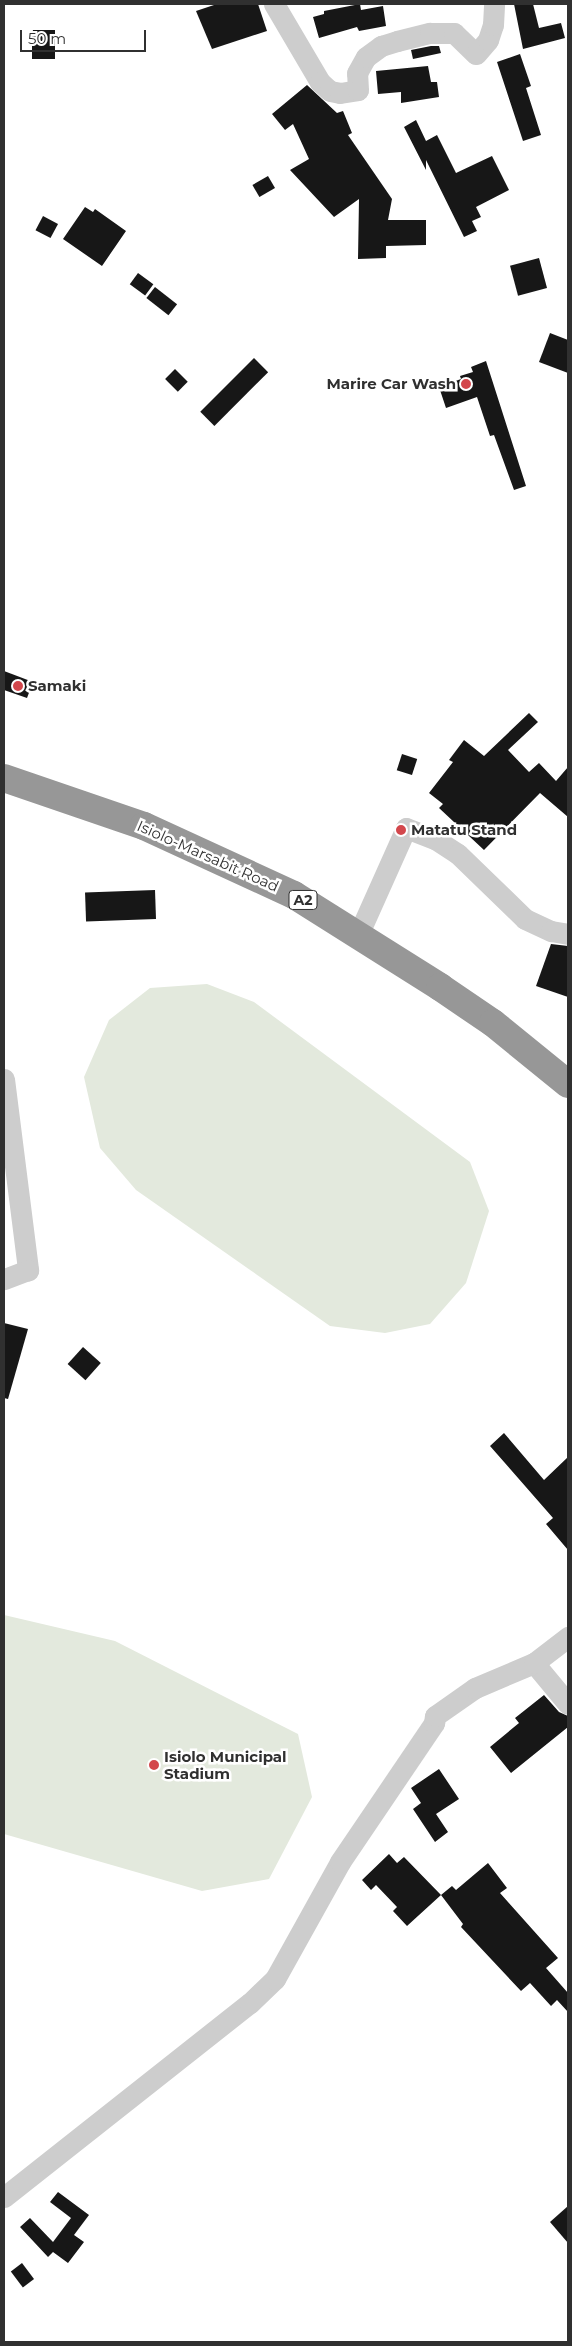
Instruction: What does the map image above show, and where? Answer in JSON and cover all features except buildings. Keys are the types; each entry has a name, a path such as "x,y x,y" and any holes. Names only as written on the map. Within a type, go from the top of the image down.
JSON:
{"highway":[{"name":"Isiolo-Marsabit Road","path":"4,778 152,830 260,878 358,933 493,1023 568,1084"}],"street":[{"path":"274,4 320,82 330,90 340,93 358,90 357,73 366,57 381,46 397,41 430,33 454,33 476,54 488,40 493,25 494,4"},
{"path":"358,933 406,828 435,839 458,854 525,919 551,931 568,934"},
{"path":"4,1079 28,1270 4,1279"},
{"path":"4,2197 266,1990 285,1965 340,1862 434,1723 435,1716 475,1688 534,1663 568,1637"},
{"path":"534,1663 568,1704"}],"shaded area":[{"path":"207,984 254,1002 470,1162 489,1211 466,1283 430,1324 385,1333 330,1326 136,1190 100,1148 84,1077 109,1020 150,988"},
{"name":"Isiolo Municipal Stadium","path":"4,1615 115,1641 298,1734 312,1797 269,1879 202,1891 4,1834"}],"place":[{"name":"Marire Car Wash","path":"466,384"},
{"name":"Samaki","path":"18,686"},
{"name":"Matatu Stand","path":"401,830"},
{"name":"Isiolo Municipal Stadium","path":"154,1765"}]}
